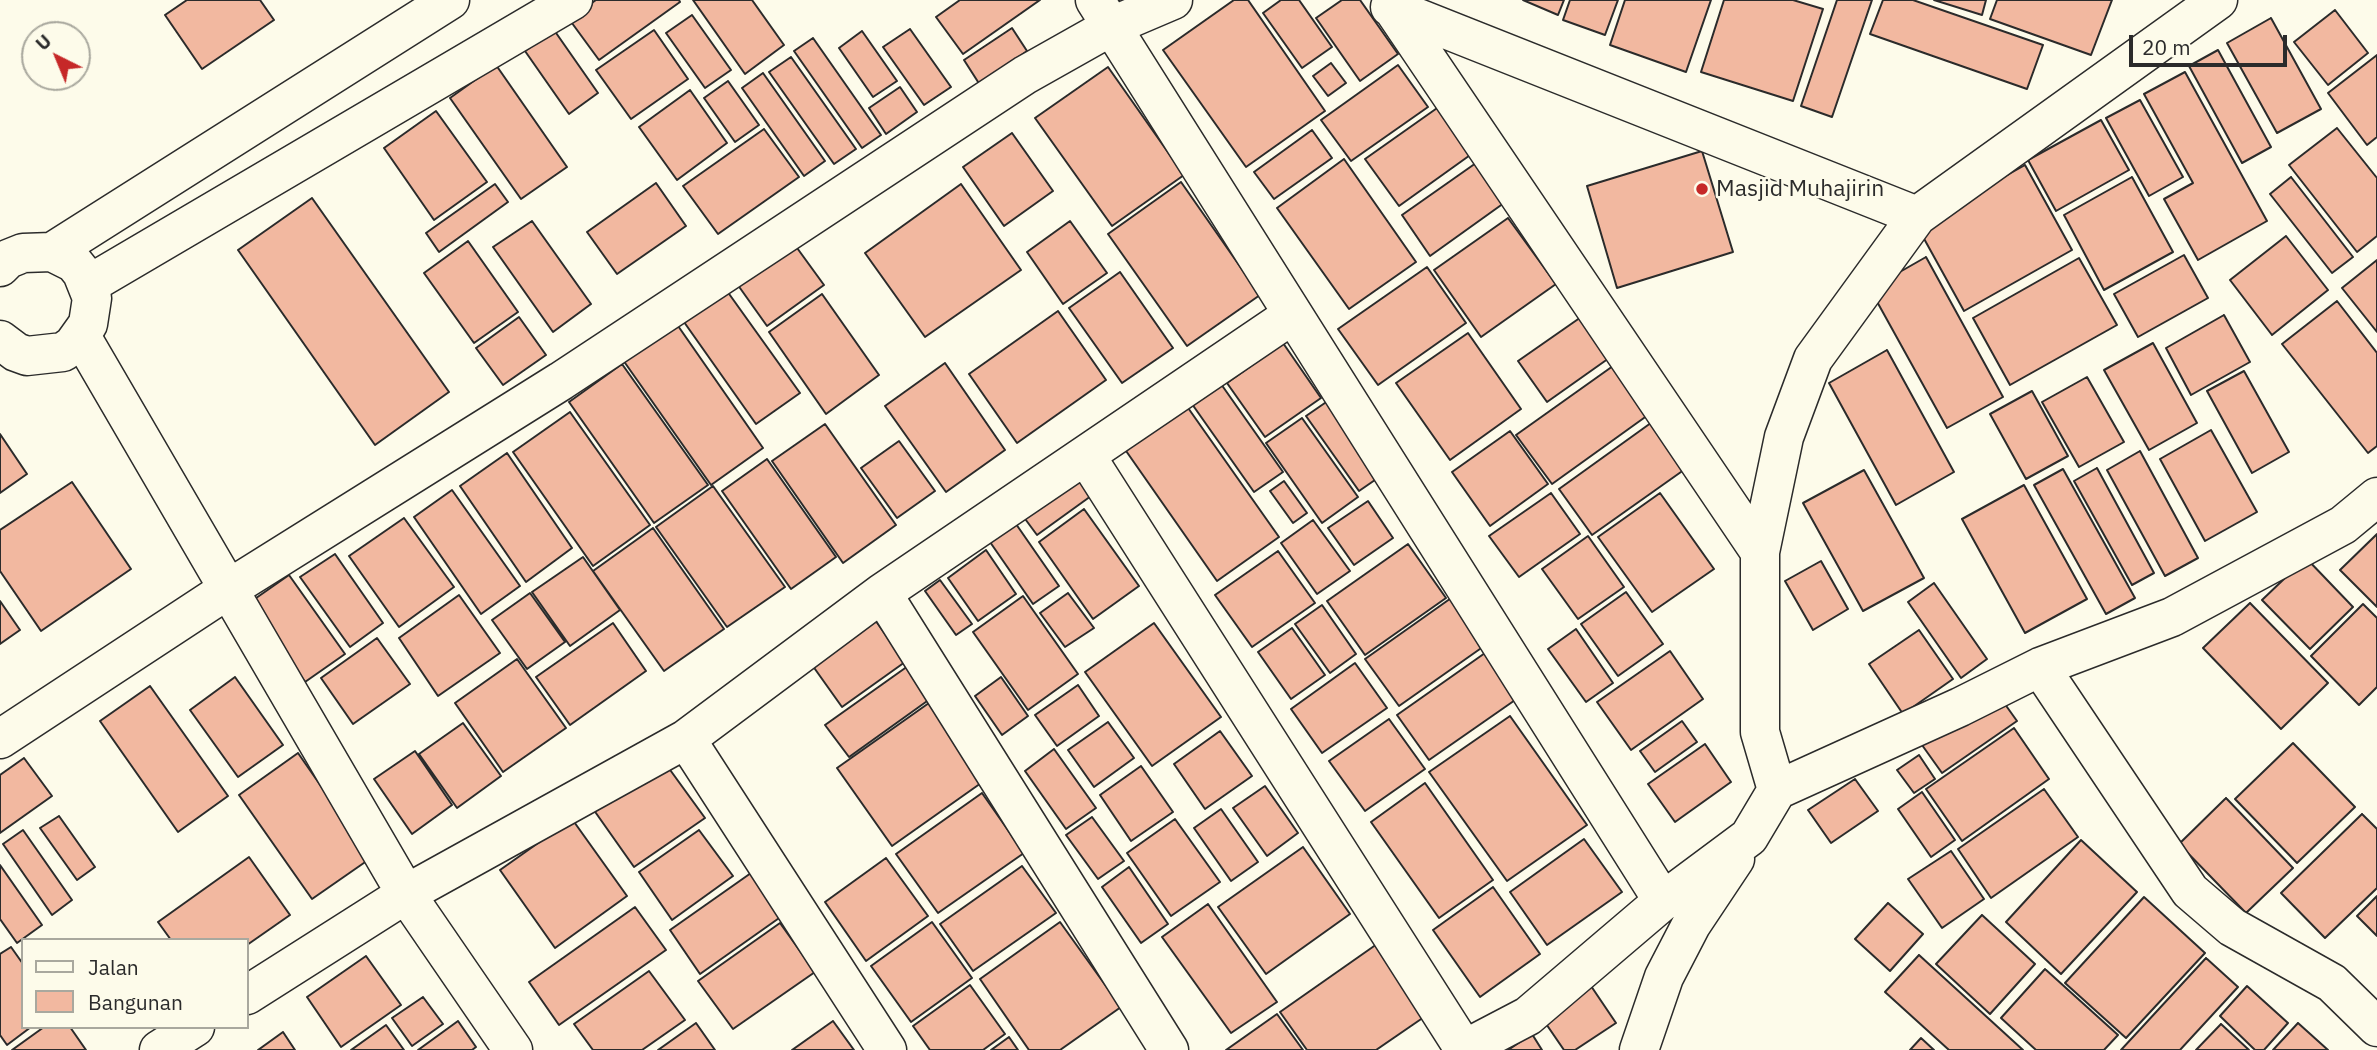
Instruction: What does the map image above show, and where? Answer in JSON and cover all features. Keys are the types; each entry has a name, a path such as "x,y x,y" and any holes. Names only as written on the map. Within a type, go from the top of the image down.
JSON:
{"street":[{"path":"52,252 450,0"},
{"path":"88,285 573,0"},
{"path":"0,740 227,590 561,381 1025,75 1103,13 1173,0"},
{"path":"1777,790 1760,732 1760,552 1784,437 1813,359 1917,216 2218,0"},
{"path":"1386,4 1917,216"},
{"path":"1386,4 1760,552"},
{"path":"1103,13 1663,901"},
{"path":"3,257 37,250 52,252 74,263 88,285 92,298 91,311 81,336 62,352 39,357 5,352"},
{"path":"248,994 406,894 686,739 882,593 1292,315"},
{"path":"81,336 406,894 513,1050"},
{"path":"1086,456 1463,1050 1528,1016 1663,901 1749,837"},
{"path":"1639,1050 1664,977 1680,946 1777,790 1960,707 2040,667 2172,617 2343,525 2377,496"},
{"path":"882,593 1168,1050"},
{"path":"2040,667 2190,891 2232,928 2332,984 2377,1027"},
{"path":"686,739 887,1050"},
{"path":"159,1050 192,1029"}],"building":[{"path":"187,0 260,0 274,20 202,69 165,15"},
{"path":"596,0 680,2 599,60 569,19"},
{"path":"693,0 752,0 784,45 745,74"},
{"path":"960,0 1040,0 963,54 936,17"},
{"path":"1234,0 1248,0 1325,111 1246,167 1163,50"},
{"path":"1281,0 1299,0 1332,47 1302,68 1263,13"},
{"path":"1342,0 1360,0 1398,54 1360,81 1316,18"},
{"path":"1523,0 1564,0 1558,15"},
{"path":"1570,0 1618,0 1605,35 1563,20"},
{"path":"1625,0 1711,0 1686,72 1610,45"},
{"path":"1724,0 1793,0 1823,9 1793,101 1701,72"},
{"path":"1837,0 1872,0 1832,117 1801,106"},
{"path":"1883,0 1913,0 2043,45 2027,89 1870,34"},
{"path":"1934,0 1986,0 1982,15"},
{"path":"1997,0 2112,0 2091,55 1990,19"},
{"path":"2335,10 2368,53 2328,85 2294,42"},
{"path":"692,15 731,70 705,88 666,33"},
{"path":"2271,18 2321,109 2277,133 2227,43"},
{"path":"1012,28 1027,51 980,85 964,60"},
{"path":"910,29 951,87 924,105 883,47"},
{"path":"554,30 598,93 569,114 525,51"},
{"path":"654,30 688,79 631,119 596,70"},
{"path":"862,31 897,81 873,97 839,48"},
{"path":"813,38 881,135 862,148 794,51"},
{"path":"2218,50 2271,147 2242,163 2189,66"},
{"path":"2377,55 2377,137 2367,145 2328,93"},
{"path":"791,57 856,149 834,164 769,72"},
{"path":"1331,63 1346,83 1328,96 1313,76"},
{"path":"496,65 567,167 521,199 450,98"},
{"path":"1398,65 1428,107 1351,161 1321,120"},
{"path":"1108,67 1184,175 1112,226 1035,118"},
{"path":"2185,72 2267,221 2198,260 2164,199 2193,183 2144,94"},
{"path":"763,73 825,161 804,176 742,88"},
{"path":"728,81 759,125 735,142 704,98"},
{"path":"900,87 917,112 886,134 869,108"},
{"path":"690,90 727,143 677,180 639,127"},
{"path":"2140,100 2183,177 2149,196 2106,118"},
{"path":"1440,106 1473,153 1399,206 1365,159"},
{"path":"436,111 487,182 434,220 384,148"},
{"path":"2101,120 2129,170 2056,211 2028,160"},
{"path":"2337,128 2377,178 2377,236 2357,252 2289,165"},
{"path":"764,129 799,177 718,234 683,186"},
{"path":"1312,130 1332,158 1274,199 1254,172"},
{"path":"1012,133 1053,191 1004,226 963,167"},
{"path":"1702,151 1733,252 1617,288 1587,186"},
{"path":"1344,159 1416,262 1349,309 1277,208"},
{"path":"1476,163 1504,203 1430,256 1402,215"},
{"path":"2025,165 2072,250 1964,311 1917,226"},
{"path":"2132,177 2173,252 2104,290 2064,215"},
{"path":"2291,177 2353,257 2332,273 2270,194"},
{"path":"1181,182 1260,295 1187,346 1108,234"},
{"path":"656,183 686,226 617,274 587,232"},
{"path":"495,184 508,202 439,252 426,233"},
{"path":"961,184 1021,270 925,337 865,253"},
{"path":"312,198 449,392 375,445 238,250"},
{"path":"1508,218 1556,284 1481,337 1434,270"},
{"path":"532,221 591,304 553,332 493,247"},
{"path":"1070,221 1107,273 1063,304 1027,252"},
{"path":"2286,236 2328,290 2272,335 2230,280"},
{"path":"468,241 518,312 474,343 424,273"},
{"path":"792,241 824,285 767,326 735,281"},
{"path":"2184,255 2208,298 2138,337 2114,294"},
{"path":"1926,257 2003,397 1947,428 1870,289"},
{"path":"2079,258 2117,325 2010,385 1973,318"},
{"path":"2377,260 2377,332 2342,288"},
{"path":"1427,267 1466,323 1378,385 1338,329"},
{"path":"1120,272 1173,348 1122,383 1069,308"},
{"path":"727,291 800,393 756,424 684,322"},
{"path":"822,294 879,375 826,414 769,332"},
{"path":"2337,301 2377,353 2377,446 2368,453 2282,344"},
{"path":"1058,311 1106,380 1017,443 969,374"},
{"path":"1584,315 1612,356 1547,402 1518,361"},
{"path":"2224,315 2250,362 2191,395 2166,348"},
{"path":"519,317 546,355 503,385 476,348"},
{"path":"676,323 763,448 711,485 623,360"},
{"path":"1468,333 1521,409 1450,460 1396,383"},
{"path":"1283,343 1321,398 1265,437 1227,383"},
{"path":"2153,343 2197,423 2149,450 2104,370"},
{"path":"1887,350 1954,472 1896,505 1829,383"},
{"path":"1620,361 1655,410 1552,484 1516,435"},
{"path":"945,363 1005,450 946,492 885,406"},
{"path":"622,364 708,485 654,523 569,402"},
{"path":"2244,371 2289,452 2252,473 2207,391"},
{"path":"2087,377 2124,442 2079,467 2042,402"},
{"path":"1221,384 1283,472 1254,492 1192,404"},
{"path":"2032,391 2068,456 2026,479 1990,414"},
{"path":"1335,396 1388,471 1359,491 1306,416"},
{"path":"1186,405 1279,537 1217,581 1124,448"},
{"path":"570,412 650,525 593,566 513,452"},
{"path":"1302,418 1358,497 1322,523 1266,443"},
{"path":"1655,420 1688,467 1592,535 1559,489"},
{"path":"825,424 896,525 843,563 772,461"},
{"path":"2211,430 2257,512 2205,541 2160,459"},
{"path":"1510,431 1548,484 1490,526 1452,472"},
{"path":"0,434 27,474 0,493"},
{"path":"899,441 935,491 897,518 861,468"},
{"path":"2140,451 2198,558 2165,576 2107,470"},
{"path":"507,453 572,548 526,582 460,486"},
{"path":"767,459 836,557 791,589 722,491"},
{"path":"2097,468 2154,573 2132,585 2074,481"},
{"path":"2063,469 2135,598 2106,614 2034,485"},
{"path":"1864,470 1924,578 1863,611 1803,503"},
{"path":"1075,473 1091,496 1037,535 1020,512"},
{"path":"1284,481 1307,513 1293,523 1270,491"},
{"path":"72,482 131,569 41,631 0,571 0,530"},
{"path":"2024,485 2087,599 2025,633 1962,519"},
{"path":"713,486 785,587 727,627 656,527"},
{"path":"452,490 520,586 481,614 414,517"},
{"path":"1551,493 1580,534 1519,577 1489,536"},
{"path":"1660,493 1714,569 1652,612 1598,537"},
{"path":"1368,501 1393,538 1354,565 1328,528"},
{"path":"1084,509 1139,586 1093,619 1039,542"},
{"path":"404,518 454,587 399,627 349,556"},
{"path":"1313,520 1350,571 1317,594 1281,543"},
{"path":"1016,524 1059,586 1033,604 990,542"},
{"path":"653,528 724,629 664,671 593,571"},
{"path":"2377,534 2377,607 2340,570"},
{"path":"1588,536 1624,587 1578,619 1542,569"},
{"path":"1408,544 1446,598 1365,655 1327,601"},
{"path":"986,550 1016,594 978,621 948,578"},
{"path":"1278,551 1315,603 1252,647 1215,595"},
{"path":"335,554 383,623 350,647 300,577"},
{"path":"583,557 620,610 570,646 532,592"},
{"path":"2306,558 2353,607 2310,649 2262,600"},
{"path":"1821,561 1848,609 1813,630 1785,581"},
{"path":"289,575 345,654 305,682 249,603"},
{"path":"940,580 972,624 956,635 925,591"},
{"path":"1934,583 1987,659 1961,678 1908,602"},
{"path":"1626,592 1663,644 1618,676 1581,624"},
{"path":"530,593 565,642 527,669 492,620"},
{"path":"1068,593 1094,628 1065,647 1040,613"},
{"path":"459,595 500,653 438,696 399,638"},
{"path":"1023,596 1078,674 1028,710 973,632"},
{"path":"1454,596 1487,644 1399,706 1365,659"},
{"path":"0,601 20,630 0,644"},
{"path":"2250,603 2328,683 2281,729 2203,648"},
{"path":"2363,604 2377,618 2377,687 2359,705 2311,656"},
{"path":"1322,605 1356,654 1330,673 1295,624"},
{"path":"868,610 905,662 842,707 805,655"},
{"path":"613,623 646,671 570,725 536,677"},
{"path":"1154,623 1221,717 1152,766 1085,672"},
{"path":"1292,628 1325,675 1291,699 1258,652"},
{"path":"1576,629 1613,683 1586,702 1548,649"},
{"path":"1919,630 1953,679 1903,714 1869,664"},
{"path":"377,638 410,684 353,724 321,678"},
{"path":"1670,651 1703,699 1631,750 1597,702"},
{"path":"1485,653 1518,698 1429,760 1397,715"},
{"path":"517,659 566,728 503,772 455,703"},
{"path":"1355,663 1387,708 1322,753 1291,709"},
{"path":"908,666 930,699 849,757 825,725"},
{"path":"235,677 283,745 238,777 190,710"},
{"path":"1001,677 1028,716 1002,735 975,696"},
{"path":"1078,685 1099,716 1057,746 1035,715"},
{"path":"150,686 228,796 178,832 100,721"},
{"path":"1997,693 2017,721 1942,773 1922,745"},
{"path":"936,698 991,776 892,846 837,768"},
{"path":"1510,716 1587,825 1507,881 1429,772"},
{"path":"1389,719 1425,769 1365,811 1329,761"},
{"path":"1682,721 1697,742 1655,772 1640,751"},
{"path":"1108,722 1134,758 1094,787 1068,750"},
{"path":"463,723 501,776 457,808 419,754"},
{"path":"2014,728 2049,779 1962,841 1926,789"},
{"path":"1220,731 1252,776 1205,809 1174,764"},
{"path":"2293,743 2355,807 2297,863 2235,799"},
{"path":"1705,744 1731,782 1675,822 1648,784"},
{"path":"1054,749 1096,808 1066,829 1025,771"},
{"path":"415,751 452,805 412,834 374,779"},
{"path":"298,753 371,858 312,899 239,795"},
{"path":"1919,755 1935,779 1914,793 1897,770"},
{"path":"660,756 705,818 634,867 591,806"},
{"path":"24,758 52,796 0,833 0,775"},
{"path":"1141,766 1173,812 1131,841 1100,795"},
{"path":"1855,779 1878,811 1831,843 1808,810"},
{"path":"1425,783 1493,880 1439,918 1371,822"},
{"path":"1265,786 1298,833 1267,856 1233,808"},
{"path":"2044,789 2078,837 1991,898 1958,849"},
{"path":"1922,792 1955,840 1931,857 1898,809"},
{"path":"982,793 1024,853 938,913 896,854"},
{"path":"2226,798 2293,868 2246,913 2179,844"},
{"path":"1221,809 1258,862 1231,881 1194,828"},
{"path":"2362,814 2377,829 2377,888 2325,938 2281,893"},
{"path":"59,816 95,867 77,880 40,828"},
{"path":"1092,817 1124,861 1098,879 1066,835"},
{"path":"572,819 627,896 555,948 500,870"},
{"path":"1175,819 1220,882 1171,916 1127,853"},
{"path":"23,830 72,900 52,915 3,844"},
{"path":"699,830 733,876 672,920 639,872"},
{"path":"1584,839 1622,892 1547,945 1510,892"},
{"path":"2081,840 2137,892 2061,974 2006,922"},
{"path":"1303,847 1350,914 1266,974 1218,907"},
{"path":"1951,851 1984,899 1942,928 1908,879"},
{"path":"249,857 290,915 248,944 248,938 170,938 158,922"},
{"path":"886,858 928,916 866,961 825,902"},
{"path":"0,865 42,925 17,943 0,919"},
{"path":"1022,866 1056,913 973,971 940,924"},
{"path":"1129,867 1168,924 1141,943 1102,887"},
{"path":"751,873 782,916 700,974 670,930"},
{"path":"1493,887 1540,954 1480,997 1433,930"},
{"path":"2377,896 2377,936 2357,916"},
{"path":"2144,897 2205,953 2126,1038 2065,983"},
{"path":"1888,903 1923,934 1890,971 1855,939"},
{"path":"1208,904 1277,1002 1231,1033 1162,937"},
{"path":"635,907 666,950 559,1025 529,982"},
{"path":"1982,915 2035,964 1990,1014 1936,964"},
{"path":"932,922 972,978 911,1022 871,966"},
{"path":"1060,922 1121,1007 1060,1050 1029,1050 980,979"},
{"path":"780,923 815,972 733,1029 698,981"},
{"path":"1377,944 1427,1015 1376,1050 1307,1050 1280,1012"},
{"path":"11,947 21,961 21,1029 28,1029 7,1045 0,1035 0,954"},
{"path":"1919,955 2023,1050 1949,1050 1885,992"},
{"path":"366,956 401,1005 341,1047 307,997"},
{"path":"2206,958 2238,987 2180,1050 2121,1050"},
{"path":"2045,969 2118,1035 2104,1050 2036,1050 2001,1018"},
{"path":"649,971 685,1020 642,1050 593,1050 574,1024"},
{"path":"1589,983 1616,1023 1575,1050 1564,1050 1540,1015"},
{"path":"970,985 1005,1034 983,1050 930,1050 913,1026"},
{"path":"2247,986 2288,1023 2264,1050 2255,1050 2220,1016"},
{"path":"423,997 443,1024 412,1046 392,1018"},
{"path":"1277,1014 1303,1050 1226,1050"},
{"path":"458,1021 476,1047 472,1050 418,1050"},
{"path":"833,1021 854,1050 792,1050"},
{"path":"696,1023 715,1050 658,1050"},
{"path":"2298,1023 2328,1050 2273,1050"},
{"path":"2221,1024 2249,1050 2196,1050"},
{"path":"386,1025 404,1050 351,1050"},
{"path":"41,1029 71,1029 86,1050 12,1050"},
{"path":"283,1032 295,1050 258,1050"},
{"path":"1532,1034 1542,1050 1508,1050"},
{"path":"1009,1037 1018,1050 991,1050"},
{"path":"1921,1038 1934,1050 1910,1050"}],"place":[{"name":"Masjid Muhajirin","path":"1702,189"}]}
